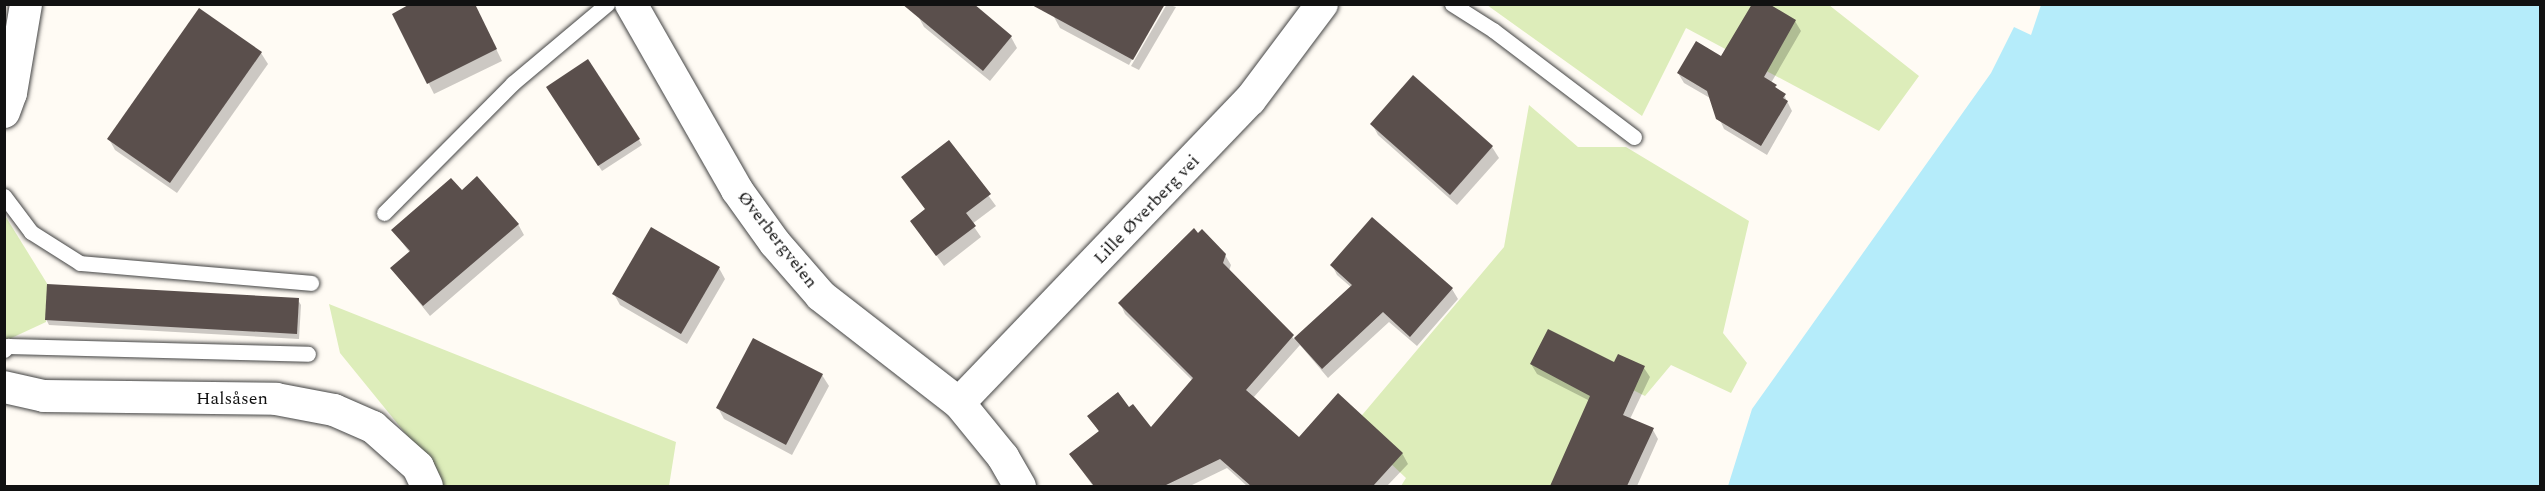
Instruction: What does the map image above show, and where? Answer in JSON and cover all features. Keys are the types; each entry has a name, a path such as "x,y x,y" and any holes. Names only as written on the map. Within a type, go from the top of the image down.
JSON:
{"street":[{"path":"4,112 11,93 26,4"},
{"name":"Øverbergveien","path":"631,4 737,190 775,243 821,296 959,403 1003,457 1020,486"},
{"name":"Lille Øverberg vei","path":"959,403 1251,100 1322,4"},
{"name":"Halsåsen","path":"4,387 44,396 276,399 334,410 373,427 418,467 427,486"}],"lane":[{"path":"384,213 513,83 607,4"},
{"path":"1452,4 1493,30 1634,137"},
{"path":"4,196 31,232 80,263 311,283"},
{"path":"4,350 8,346 308,354"}],"green space":[{"path":"1487,5 1829,5 1919,76 1879,131 1686,28 1642,116"},
{"path":"1529,105 1578,147 1626,147 1749,221 1723,333 1747,363 1731,393 1671,365 1645,396 1597,372 1601,421 1569,486 1401,486 1406,478 1352,427 1504,247"},
{"path":"4,214 48,285 46,322 5,341"},
{"path":"329,304 676,442 669,486 441,486 423,455 340,353"}],"water":[{"path":"2041,5 2540,5 2540,486 1728,486 1752,409 1991,73 2014,27 2031,35"}],"building":[{"path":"410,4 475,4 497,49 427,84 392,14"},
{"path":"902,4 974,4 1012,36 983,71"},
{"path":"1030,4 1165,4 1133,60"},
{"path":"1752,4 1769,4 1796,20 1764,77 1786,94 1783,98 1788,101 1761,146 1716,119 1707,91 1677,73 1696,41 1721,56"},
{"path":"199,8 262,52 170,183 107,139"},
{"path":"588,59 640,139 598,166 546,87"},
{"path":"1413,75 1493,146 1450,195 1370,124"},
{"path":"949,140 991,194 966,213 976,226 936,256 910,221 925,209 901,177"},
{"path":"477,176 519,224 423,306 390,268 410,251 391,230 451,178 462,190"},
{"path":"1372,217 1453,288 1410,337 1383,312 1322,369 1294,338 1352,285 1330,265"},
{"path":"651,227 720,267 681,334 612,294"},
{"path":"1194,228 1198,233 1202,229 1226,254 1223,263 1294,335 1246,390 1299,437 1338,393 1403,453 1373,486 1251,486 1220,459 1164,486 1094,486 1069,454 1099,431 1087,416 1118,392 1129,407 1133,404 1151,427 1193,378 1118,303"},
{"path":"47,284 299,298 297,334 45,320"},
{"path":"1548,329 1614,362 1618,354 1645,366 1623,415 1654,428 1627,486 1550,486 1590,396 1530,364"},
{"path":"753,338 823,374 786,445 716,408"}]}
